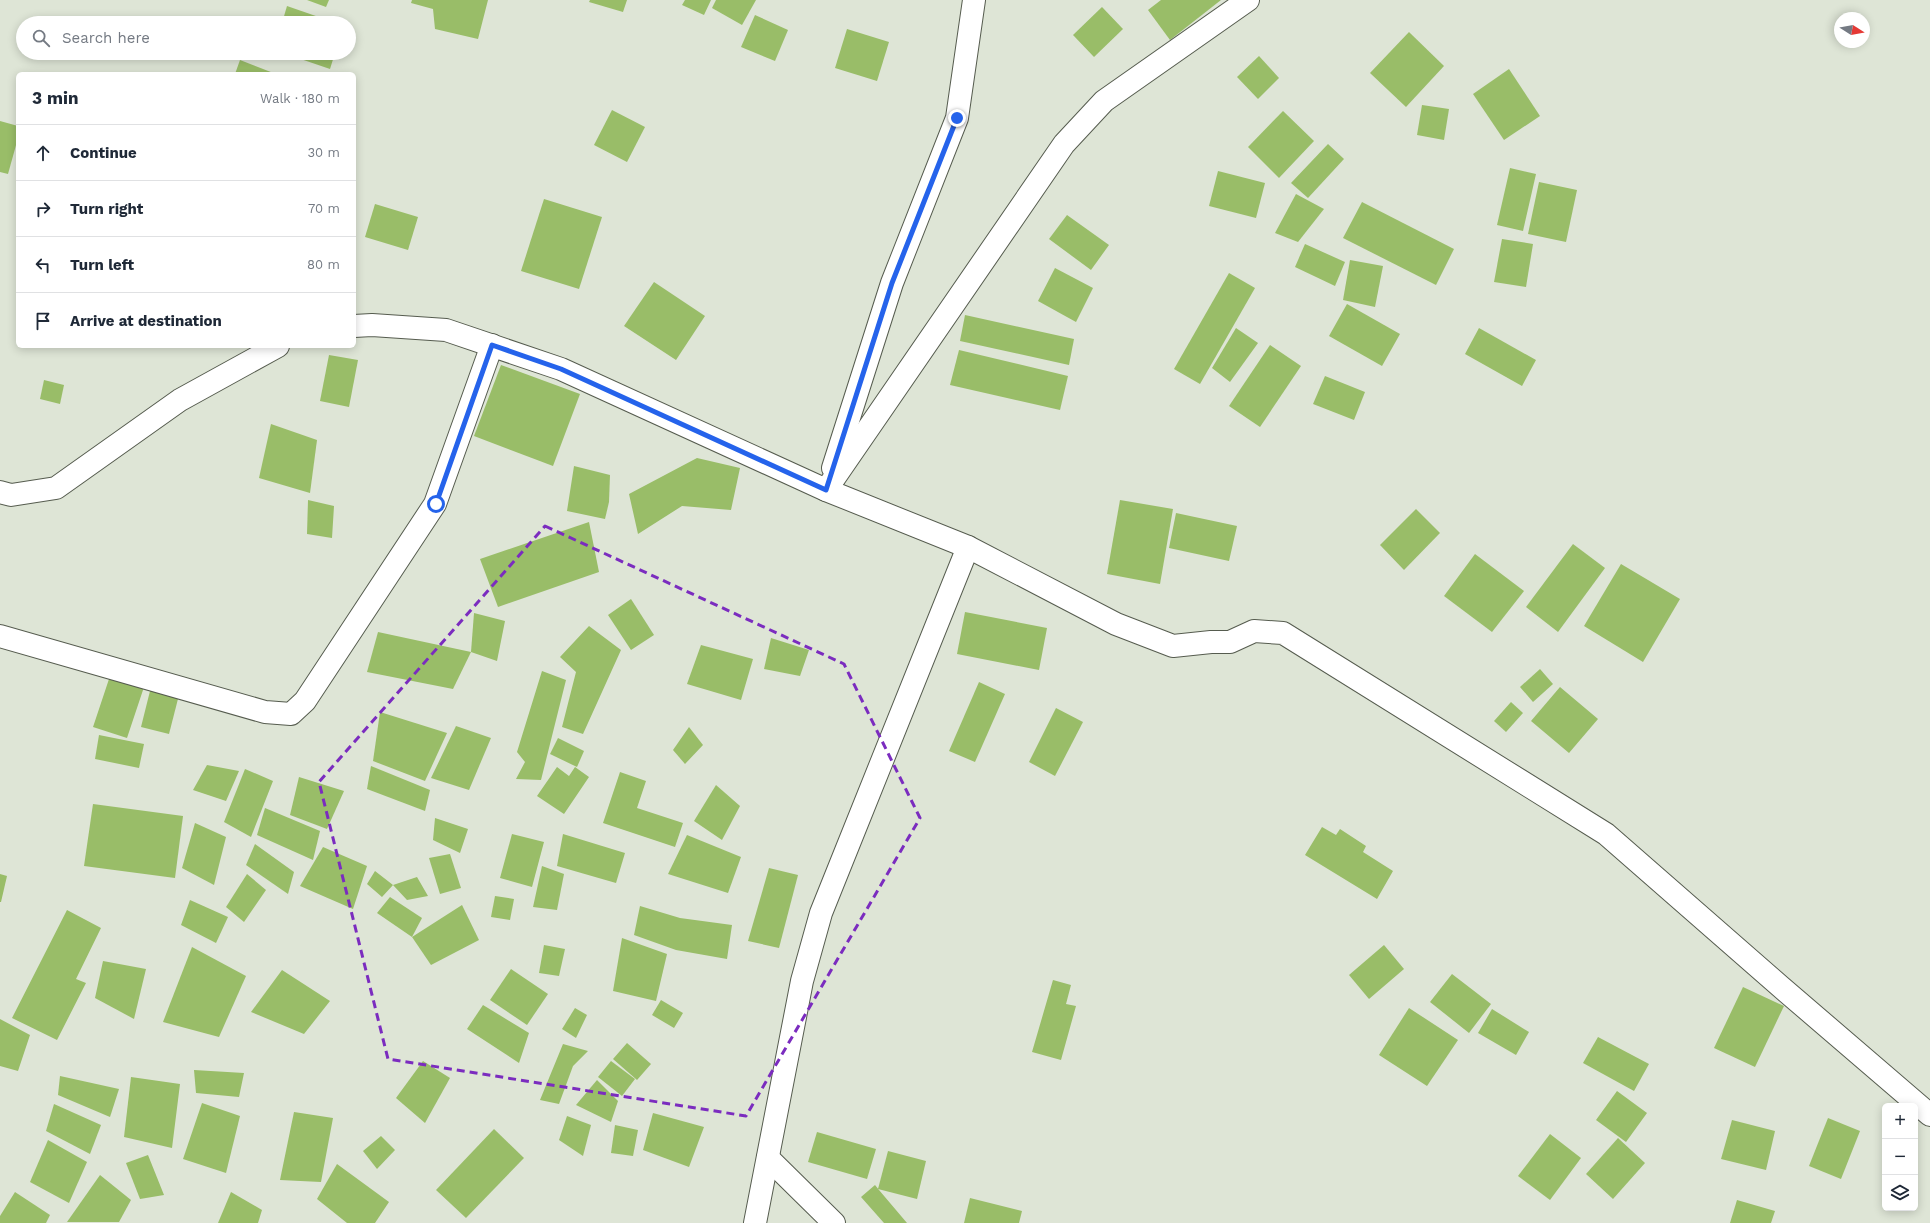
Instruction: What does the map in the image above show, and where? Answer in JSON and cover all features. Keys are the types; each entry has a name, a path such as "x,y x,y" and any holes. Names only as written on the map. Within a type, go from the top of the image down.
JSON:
{"street":[{"path":"826,490 892,283 957,118 974,0"},
{"path":"826,490 1064,144 1104,101 1248,0"},
{"path":"356,326 372,325 446,330 561,369 826,490 968,547 1116,624 1173,646 1211,642 1230,642 1254,632 1283,633 1606,834 1780,987 1930,1115"},
{"path":"0,636 265,712 291,714 306,701 436,504 492,345"},
{"path":"0,492 11,495 56,488 180,400 274,348"},
{"path":"755,1223 802,981 821,913 968,547"},
{"path":"768,1158 834,1223"}],"highlighted area":[{"path":"545,526 844,664 920,818 746,1116 388,1059 319,782"}],"building":[{"path":"307,0 329,0 326,7"},
{"path":"412,0 488,0 478,39 435,29 433,9 411,3"},
{"path":"590,0 627,0 623,12 589,2"},
{"path":"685,0 711,0 704,15 682,5"},
{"path":"716,0 756,0 742,25 712,8"},
{"path":"1161,0 1221,0 1170,40 1148,10"},
{"path":"287,6 316,16 284,16"},
{"path":"1102,7 1123,29 1094,57 1073,35"},
{"path":"755,15 788,30 775,61 741,47"},
{"path":"847,29 889,42 877,81 835,68"},
{"path":"1409,32 1444,66 1406,107 1370,73"},
{"path":"1259,56 1279,78 1258,99 1237,77"},
{"path":"240,60 271,72 236,72"},
{"path":"304,60 333,60 330,69"},
{"path":"1509,69 1540,116 1504,140 1473,94"},
{"path":"1422,105 1449,109 1444,140 1417,135"},
{"path":"612,110 645,127 627,162 594,145"},
{"path":"1283,111 1314,141 1279,178 1248,147"},
{"path":"0,121 16,125 16,145 8,174 0,172"},
{"path":"1328,144 1344,159 1308,198 1291,183"},
{"path":"1510,168 1536,174 1523,231 1497,225"},
{"path":"1218,171 1265,183 1256,218 1209,206"},
{"path":"1539,182 1577,190 1566,242 1528,234"},
{"path":"1296,194 1324,209 1298,242 1275,233"},
{"path":"544,199 602,217 579,289 521,271"},
{"path":"1362,202 1454,249 1436,285 1343,238"},
{"path":"375,204 418,217 408,250 365,237"},
{"path":"1067,215 1109,245 1091,270 1049,239"},
{"path":"1502,239 1533,244 1526,287 1494,282"},
{"path":"1305,244 1345,262 1335,286 1295,267"},
{"path":"1350,260 1383,266 1375,307 1343,300"},
{"path":"1055,268 1093,288 1076,322 1038,301"},
{"path":"1229,273 1255,288 1200,384 1174,369"},
{"path":"654,282 705,316 676,360 624,326"},
{"path":"1347,304 1400,334 1382,366 1329,336"},
{"path":"965,315 1074,339 1069,365 960,341"},
{"path":"1236,328 1258,343 1230,382 1212,368"},
{"path":"1479,328 1536,360 1522,386 1465,354"},
{"path":"1270,345 1301,366 1260,427 1229,406"},
{"path":"959,350 1068,376 1060,410 950,385"},
{"path":"329,355 358,360 349,407 320,401"},
{"path":"501,365 580,394 553,466 474,436"},
{"path":"1325,376 1365,392 1354,420 1313,404"},
{"path":"44,380 64,385 60,404 40,399"},
{"path":"271,424 317,440 310,493 259,478"},
{"path":"697,458 740,468 731,510 682,506 638,534 629,494"},
{"path":"574,466 610,475 609,502 605,519 567,511"},
{"path":"308,500 334,506 332,538 307,534"},
{"path":"1120,500 1173,509 1160,584 1107,574"},
{"path":"1416,509 1440,533 1404,570 1380,545"},
{"path":"1176,513 1237,526 1229,561 1169,548"},
{"path":"589,522 599,572 498,607 480,559"},
{"path":"1573,544 1605,568 1558,632 1526,607"},
{"path":"1475,554 1524,591 1492,632 1444,596"},
{"path":"1621,564 1680,599 1643,662 1584,626"},
{"path":"631,599 654,635 631,650 608,615"},
{"path":"965,612 1047,628 1039,670 957,654"},
{"path":"474,613 505,621 497,661 471,652"},
{"path":"589,626 621,650 583,734 562,727 576,672 560,657"},
{"path":"378,632 471,652 453,689 367,672"},
{"path":"771,638 809,650 800,676 764,669"},
{"path":"701,645 753,659 741,700 687,684"},
{"path":"1540,669 1553,684 1533,702 1520,687"},
{"path":"542,671 566,680 541,780 516,779 525,762 517,752"},
{"path":"110,676 144,687 127,738 93,727"},
{"path":"979,682 1005,694 975,762 949,751"},
{"path":"151,687 179,695 169,734 141,727"},
{"path":"1560,687 1598,719 1569,753 1531,721"},
{"path":"1511,702 1523,713 1506,732 1494,721"},
{"path":"1056,708 1083,722 1055,776 1029,762"},
{"path":"380,712 447,733 425,781 373,761"},
{"path":"456,726 491,738 469,790 431,778"},
{"path":"689,727 703,745 685,764 673,750"},
{"path":"99,735 144,744 139,768 95,759"},
{"path":"558,738 584,751 577,767 550,754"},
{"path":"207,765 239,771 226,801 193,790"},
{"path":"371,766 430,790 425,811 367,789"},
{"path":"557,767 569,776 575,767 589,777 564,814 537,796"},
{"path":"245,769 273,781 251,837 224,822"},
{"path":"620,772 646,781 637,808 683,823 675,847 603,823"},
{"path":"299,777 344,791 327,829 290,815"},
{"path":"716,785 740,806 722,840 694,821"},
{"path":"93,804 183,816 175,878 84,866"},
{"path":"265,808 320,831 313,860 257,835"},
{"path":"435,818 468,829 460,853 433,840"},
{"path":"195,823 226,837 214,885 182,868"},
{"path":"1322,827 1336,835 1340,829 1366,846 1363,852 1393,871 1377,899 1305,855"},
{"path":"512,834 544,842 532,887 500,878"},
{"path":"563,834 625,853 616,883 557,866"},
{"path":"687,835 741,857 728,893 668,874"},
{"path":"255,844 294,872 288,894 246,865"},
{"path":"323,847 367,866 353,909 300,886"},
{"path":"450,854 461,888 440,894 429,858"},
{"path":"542,866 564,874 557,910 533,907"},
{"path":"769,868 798,875 779,948 748,941"},
{"path":"375,871 393,885 382,897 367,884"},
{"path":"0,874 7,876 1,902 0,902"},
{"path":"247,874 266,890 244,922 226,907"},
{"path":"417,877 428,896 407,900 393,885"},
{"path":"495,896 514,899 510,920 491,917"},
{"path":"390,897 422,918 412,937 377,913"},
{"path":"190,900 228,917 216,943 181,925"},
{"path":"462,905 479,940 431,965 412,937"},
{"path":"640,906 680,918 732,925 727,959 676,950 634,935"},
{"path":"67,910 101,928 76,979 86,983 57,1040 12,1018"},
{"path":"622,938 667,954 656,1001 613,991"},
{"path":"544,945 565,949 559,976 539,973"},
{"path":"1384,945 1404,969 1369,999 1349,975"},
{"path":"192,947 246,976 219,1037 163,1022"},
{"path":"103,961 146,969 134,1019 95,998"},
{"path":"511,969 548,994 527,1025 490,1000"},
{"path":"282,970 330,1001 304,1034 251,1012"},
{"path":"1452,974 1491,1004 1469,1033 1430,1002"},
{"path":"1053,980 1071,985 1066,1004 1076,1006 1061,1060 1032,1052"},
{"path":"1743,987 1784,1006 1755,1067 1714,1048"},
{"path":"661,1000 683,1013 674,1028 652,1015"},
{"path":"483,1005 529,1033 519,1063 467,1029"},
{"path":"575,1008 587,1015 576,1038 562,1029"},
{"path":"1409,1008 1458,1040 1427,1086 1379,1055"},
{"path":"1492,1009 1529,1032 1516,1055 1478,1033"},
{"path":"0,1019 30,1035 18,1071 0,1066"},
{"path":"1598,1037 1649,1064 1634,1091 1583,1063"},
{"path":"627,1043 651,1064 637,1080 613,1059"},
{"path":"563,1044 588,1051 573,1066 559,1104 540,1100"},
{"path":"423,1061 450,1078 425,1123 396,1098"},
{"path":"611,1061 635,1079 622,1096 598,1077"},
{"path":"194,1070 244,1073 239,1097 196,1093"},
{"path":"60,1076 119,1089 110,1117 58,1095"},
{"path":"131,1077 180,1084 172,1148 124,1137"},
{"path":"597,1080 618,1101 611,1122 576,1105"},
{"path":"1617,1091 1647,1113 1626,1142 1596,1120"},
{"path":"202,1103 240,1116 226,1173 183,1159"},
{"path":"54,1104 101,1125 90,1154 46,1131"},
{"path":"294,1112 333,1118 321,1182 280,1180"},
{"path":"653,1113 704,1127 689,1167 643,1150"},
{"path":"567,1116 591,1125 583,1156 559,1140"},
{"path":"1828,1118 1860,1131 1841,1179 1809,1166"},
{"path":"1732,1120 1775,1131 1766,1170 1721,1159"},
{"path":"615,1125 638,1130 633,1156 611,1153"},
{"path":"494,1129 524,1158 466,1218 436,1190"},
{"path":"817,1132 876,1149 867,1179 808,1162"},
{"path":"1550,1134 1581,1158 1550,1200 1518,1176"},
{"path":"381,1136 395,1150 377,1169 363,1151"},
{"path":"1618,1138 1645,1163 1613,1199 1586,1174"},
{"path":"48,1140 87,1162 69,1203 30,1182"},
{"path":"888,1151 926,1161 917,1199 878,1189"},
{"path":"148,1155 164,1195 140,1199 126,1163"},
{"path":"337,1164 389,1202 375,1223 347,1223 317,1199"},
{"path":"100,1175 131,1200 119,1222 67,1222"},
{"path":"875,1185 907,1223 884,1223 861,1197"},
{"path":"15,1192 50,1215 46,1223 0,1223 0,1216"},
{"path":"231,1192 262,1210 258,1223 218,1223"},
{"path":"970,1198 1022,1211 1019,1223 964,1223"},
{"path":"1737,1200 1775,1211 1771,1223 1730,1223"}],"route":[{"path":"436,504 492,345 561,369 826,490 892,283 957,118"}]}
